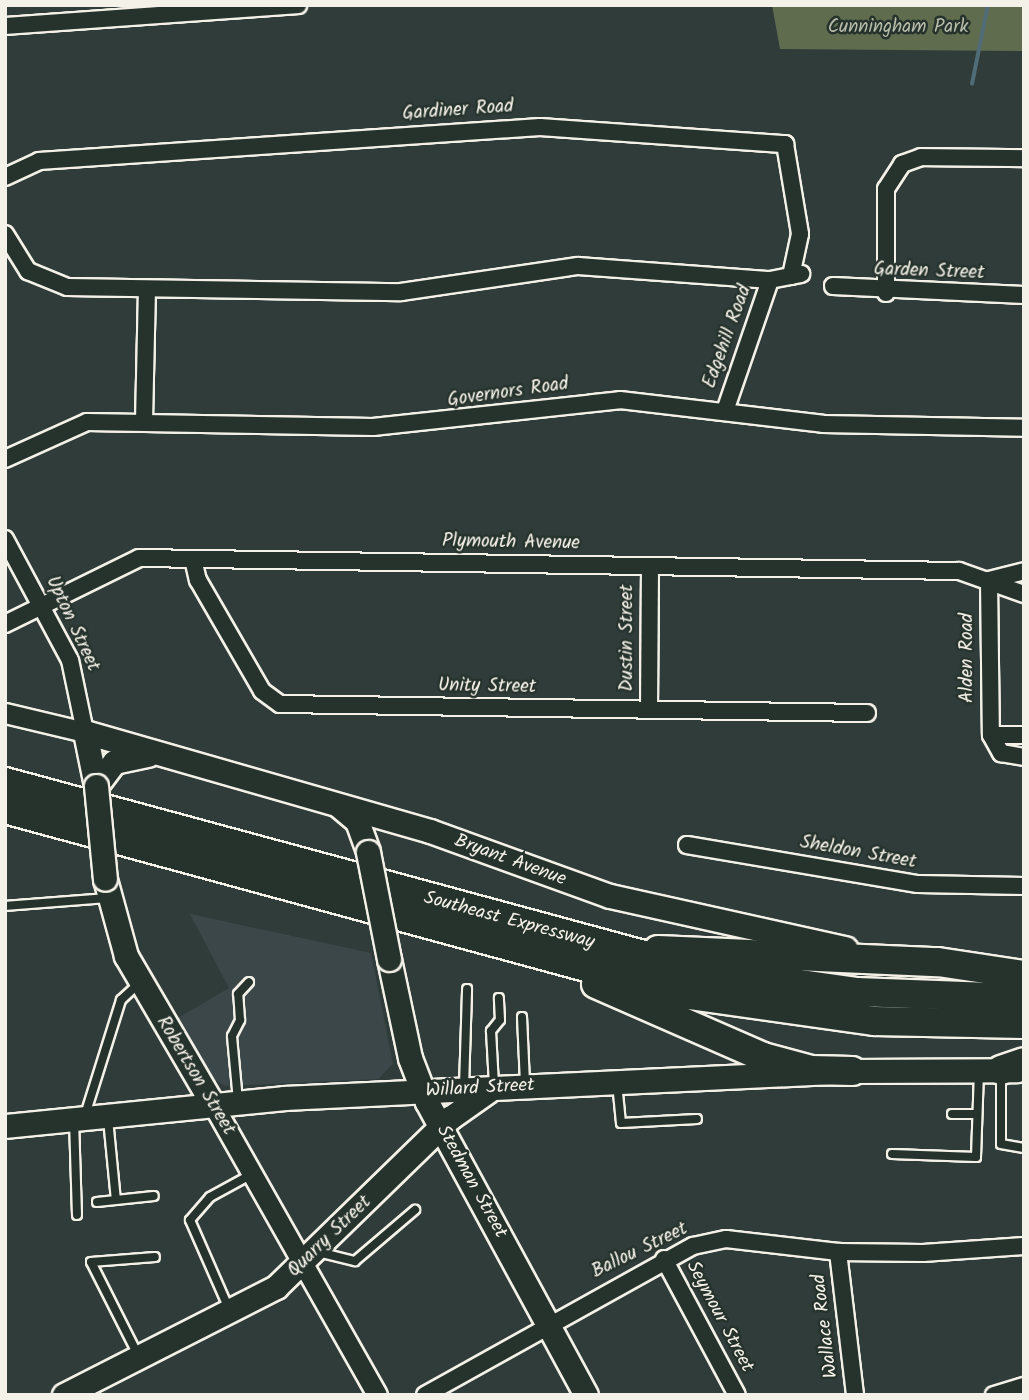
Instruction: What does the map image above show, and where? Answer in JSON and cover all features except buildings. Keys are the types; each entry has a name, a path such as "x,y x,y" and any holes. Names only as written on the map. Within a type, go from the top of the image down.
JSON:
{"highway":[{"name":"Southeast Expressway","path":"5,782 623,952 811,988 1024,998"},
{"path":"5,795 670,976 856,1004 1024,1010"},
{"path":"5,809 689,995 875,1021 1024,1024"},
{"name":"Southeast Expressway","path":"5,821 596,984 827,1027 1024,1035"},
{"path":"623,952 696,949 813,961 938,962 1024,975"},
{"path":"596,984 666,1020 763,1057 811,1070 852,1071"}],"main road":[{"name":"Bryant Avenue","path":"85,732 159,756 335,804 643,905 938,962 1024,965"},
{"name":"Robertson Street","path":"85,732 96,786 106,888 140,982 212,1103"},
{"path":"96,786 121,758 159,756"},
{"name":"Stedman Street","path":"335,804 357,821 368,852 389,959 423,1092 586,1395"},
{"name":"Willard Street","path":"5,1126 238,1101 852,1071 997,1068"},
{"name":"Quarry Street","path":"64,1395 231,1312 310,1259 441,1126 496,1088"}],"street":[{"path":"5,26 298,5"},
{"name":"Gardiner Road","path":"5,177 39,161 540,127 785,144 800,234 796,275 770,280 578,266 411,292 147,289 51,283 23,264 5,234"},
{"path":"886,293 886,189 902,164 921,157 1024,158"},
{"name":"Edgehill Road","path":"726,408 770,280"},
{"name":"Garden Street","path":"833,286 886,293 1024,295"},
{"path":"144,421 147,289"},
{"name":"Governors Road","path":"5,459 77,424 144,421 373,427 620,400 726,408 833,425 1024,428"},
{"name":"Upton Street","path":"5,538 42,605 76,676 85,732"},
{"name":"Unity Street","path":"193,559 198,580 275,702 867,713"},
{"name":"Plymouth Avenue","path":"5,624 130,560 959,571 989,580 1000,590 1024,594"},
{"name":"Dustin Street","path":"649,710 650,566"},
{"name":"Plymouth Avenue","path":"989,580 1024,571"},
{"name":"Alden Road","path":"989,580 991,735"},
{"name":"Bryant Avenue","path":"5,713 85,732"},
{"path":"1024,735 991,735 1001,753 1024,757"},
{"name":"Sheldon Street","path":"687,845 909,883 1024,886"},
{"name":"Robertson Street","path":"212,1103 252,1174 310,1259 377,1395"},
{"name":"Ballou Street","path":"425,1395 664,1259 726,1238 838,1252 1024,1246"},
{"name":"Wallace Road","path":"838,1252 855,1395"},
{"name":"Seymour Street","path":"664,1259 737,1395"},
{"path":"994,1395 1024,1386"}],"lane":[{"path":"5,905 106,888"},
{"path":"77,1215 89,1119 121,1000 140,982"},
{"path":"238,1101 232,1036 240,1020 238,995 250,982"},
{"path":"464,1090 467,989"},
{"path":"496,1088 491,1031 500,1020 499,998"},
{"path":"522,1017 526,1087"},
{"path":"892,1154 976,1157 977,1114 997,1068"},
{"path":"997,1068 1001,1144 1024,1148"},
{"path":"617,1083 621,1123 697,1119"},
{"path":"952,1114 977,1114"},
{"path":"89,1119 116,1200"},
{"path":"231,1312 190,1220 210,1197 252,1174"},
{"path":"97,1202 154,1196"},
{"path":"310,1259 355,1261 415,1210"},
{"path":"139,1358 91,1262 155,1257"}],"shaded area":[{"path":"190,914 371,953 393,1064 378,1079 225,1086 209,1077 178,1018 229,988"}],"green space":[{"name":"Cunningham Park","path":"772,5 1024,5 1024,51 780,49"}],"waterway":[{"path":"972,84 988,5"}]}
